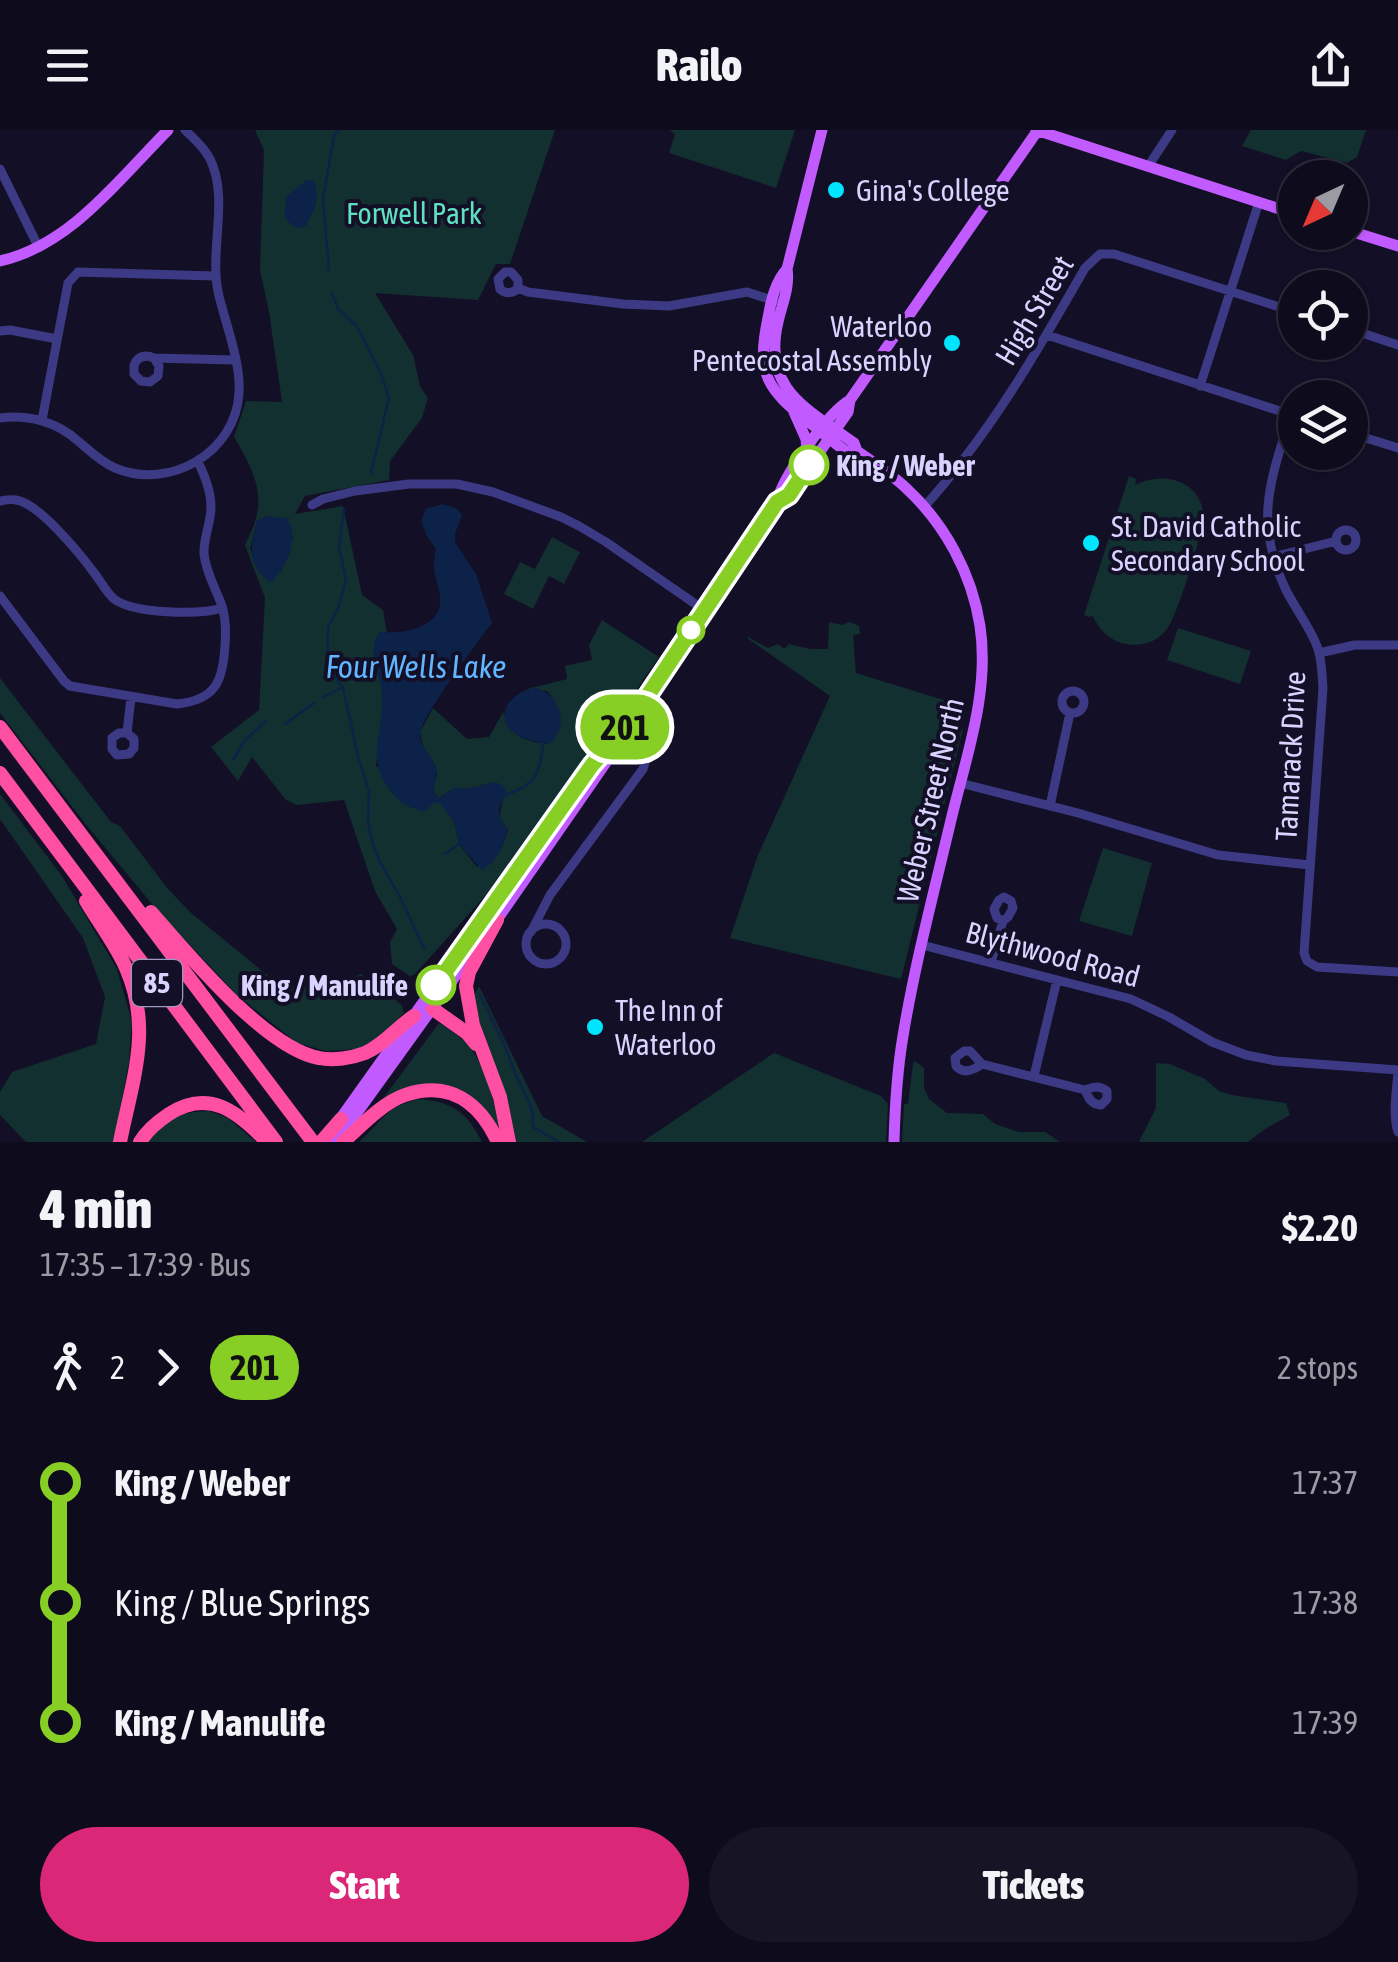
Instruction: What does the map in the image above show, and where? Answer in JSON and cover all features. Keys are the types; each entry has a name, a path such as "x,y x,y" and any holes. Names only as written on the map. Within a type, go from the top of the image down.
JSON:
{"highway":[{"name":"85","path":"0,728 284,1104 320,1142"},
{"name":"85","path":"0,774 276,1142"},
{"path":"38,824 125,965 134,990 141,1018 138,1060 120,1142"},
{"path":"78,831 212,980 261,1025 302,1052 318,1058 365,1053 414,1016"},
{"path":"497,920 469,972 466,986 473,1025 505,1116 509,1142"},
{"path":"433,1008 467,1033 489,1066"},
{"path":"340,1142 404,1095 433,1090 456,1094 475,1106 498,1142"},
{"path":"140,1142 158,1122 198,1102 221,1106 242,1117 267,1142"},
{"path":"320,1142 341,1118"}],"main road":[{"path":"0,261 39,248 76,223 168,130"},
{"name":"Weber Street North","path":"822,130 787,269 788,280 762,347 764,368 772,388 794,412 854,443 857,451 907,488 924,507 962,564 980,627 979,709 901,1050 894,1142"},
{"path":"340,1142 618,744 777,502 780,489 807,449 848,412 850,400 1037,130 1278,208"},
{"path":"1368,237 1398,246"},
{"name":"Weber Street North","path":"777,302 773,342 776,370 793,396 827,430"},
{"path":"794,412 807,449"},
{"path":"777,502 789,495 827,430"},
{"path":"341,1118 592,765 630,722"}],"street":[{"path":"0,418 42,420 74,437 115,468 138,474 168,473 198,462 234,420 239,378 214,276 218,188 210,158 185,130"},
{"path":"1149,166 1172,130"},
{"path":"0,170 39,248"},
{"path":"1200,386 1259,202"},
{"name":"High Street","path":"924,507 951,478 1012,393 1085,268 1100,254 1114,254 1278,307"},
{"path":"42,420 68,283 78,272 214,276"},
{"path":"518,288 623,304 669,306 747,292 777,302"},
{"path":"0,330 57,339"},
{"path":"1047,334 1278,411"},
{"path":"1368,335 1398,344"},
{"path":"154,358 234,360"},
{"path":"1368,439 1398,448"},
{"name":"Tamarack Drive","path":"1278,460 1268,490 1273,557 1320,653 1323,688 1304,954 1306,961 1317,967 1398,972"},
{"path":"0,596 70,686 177,704 212,692 220,680 226,625 203,550 211,507 206,478 198,462"},
{"path":"312,505 355,491 409,484 456,484 493,492 579,526 704,610"},
{"path":"0,502 20,500 30,506 72,544 113,598 126,606 178,613 222,608"},
{"path":"1273,557 1336,541"},
{"path":"1320,653 1355,645 1398,645"},
{"path":"127,733 131,698"},
{"path":"1050,806 1070,713"},
{"path":"531,932 548,925 561,931 566,948 558,960 547,964 534,960 527,947 531,932 550,895 643,769 648,744 630,722"},
{"path":"960,783 1218,855 1310,864"},
{"path":"991,962 1003,921"},
{"name":"Blythwood Road","path":"922,945 1131,999 1212,1042 1246,1055 1276,1061 1398,1070"},
{"path":"1034,1076 1057,980"},
{"path":"982,1064 1085,1090"},
{"path":"1398,1070 1398,1132"}],"green space":[{"name":"Forwell Park","path":"255,130 555,130 510,264 496,264 478,300 375,293 413,355 420,386 428,398 422,418 390,461 389,480 305,496 295,514 343,506 362,595 383,610 387,633 379,632 375,667 381,678 383,702 376,766 434,803 440,802 454,822 459,844 477,867 502,847 508,830 500,817 502,798 495,782 454,788 439,798 433,791 435,764 424,752 420,732 433,708 467,739 489,737 503,712 520,736 549,744 557,722 556,705 547,691 527,689 567,679 565,666 592,660 589,645 602,620 659,657 521,856 410,976 392,964 390,942 397,929 375,891 344,800 297,805 286,800 252,757 238,781 211,747 259,710 265,598 245,545 256,518 258,494 234,437 246,401 282,402 260,270 264,150","holes":["257,521 293,537 281,572 259,568 250,549"]},
{"path":"669,130 795,130 776,188 669,153 675,134"},
{"path":"1251,130 1366,130 1357,157 1352,160 1301,151 1286,160 1242,146"},
{"path":"1129,476 1136,479 1135,485 1166,479 1185,485 1193,491 1203,511 1196,552 1172,621 1159,637 1138,645 1114,640 1101,630 1092,615 1084,615"},
{"path":"552,537 580,552 564,584 549,576 533,609 504,594 520,562 535,569"},
{"path":"829,622 859,626 860,634 853,635 856,673 960,705 955,726 963,729 901,979 730,938 758,855 830,696 747,638 768,648 778,644 784,649 789,644 828,649"},
{"path":"1178,628 1251,651 1240,684 1167,660"},
{"path":"0,678 111,822 120,826 190,912 277,983 325,989 361,974 402,1005 404,1013 378,1040 359,1049 326,1051 297,1043 237,995 157,910 0,713"},
{"path":"0,794 62,876 117,969 132,1022 114,1142 26,1142 0,1115 0,1092 12,1072 96,1044 105,997 83,938 0,819"},
{"path":"1103,848 1152,863 1132,936 1079,921"},
{"path":"479,986 542,1116 587,1142 515,1142 507,1100 472,1000"},
{"path":"439,1023 464,1041 478,1059 502,1142 455,1089 382,1100"},
{"path":"774,1053 881,1096 888,1104 886,1142 642,1142"},
{"path":"915,1061 924,1068 924,1088 929,1099 947,1113 983,1114 995,1124 1019,1132 1045,1132 1060,1142 902,1142 904,1104 908,1104"},
{"path":"1156,1063 1170,1064 1232,1095 1286,1103 1290,1115 1248,1142 1139,1142 1156,1108"},
{"path":"419,1099 458,1110 482,1142 359,1142 391,1110"},
{"path":"209,1111 228,1118 256,1142 147,1142 174,1118"}],"water":[{"path":"307,180 314,181 317,199 306,226 299,228 284,215 287,196"},
{"name":"Four Wells Lake","path":"442,504 456,508 462,515 455,542 476,574 492,623 452,678 420,734 436,768 433,791 439,798 454,788 495,782 504,786 507,794 499,812 508,829 496,858 482,870 459,844 454,822 440,803 426,811 404,804 384,782 377,759 382,698 375,641 379,632 415,629 437,613 440,600 434,570 436,549 421,521 426,509"},
{"path":"266,516 287,518 292,534 286,561 270,583 257,569 252,555 257,521"},
{"path":"536,688 551,697 560,712 560,729 549,744 520,736 505,720 512,699"}],"waterway":[{"path":"329,270 323,199 334,136 339,130"},
{"path":"332,293 338,309 356,325 389,398 371,473"},
{"path":"344,510 339,547 346,579 328,627 327,667 343,688 369,792 368,823 373,844 424,948"},
{"path":"323,697 341,688"},
{"path":"285,724 314,703"},
{"path":"233,760 245,740 266,721"},
{"path":"507,794 531,782 543,743"},
{"path":"445,854 459,844"},
{"path":"480,995 532,1109 533,1127 559,1142"}],"bus line":[{"name":"201","path":"436,985 592,765 630,722 777,502 789,495 809,465"}],"place":[{"name":"Gina's College","path":"836,190"},
{"name":"Waterloo Pentecostal Assembly","path":"952,343"},
{"name":"King / Weber","path":"809,465"},
{"name":"St. David Catholic Secondary School","path":"1091,543"},
{"name":"King / Manulife","path":"436,985"},
{"name":"The Inn of Waterloo","path":"595,1027"}]}
